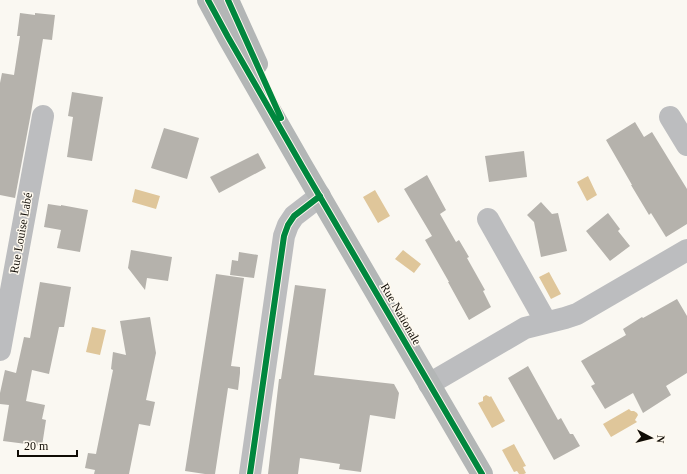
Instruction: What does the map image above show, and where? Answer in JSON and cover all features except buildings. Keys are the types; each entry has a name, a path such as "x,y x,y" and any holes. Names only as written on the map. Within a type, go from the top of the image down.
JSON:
{"main road":[{"name":"Rue Nationale","path":"208,0 302,166 482,474"},
{"name":"Rue Nationale","path":"228,0 302,166"}],"street":[{"name":"Rue Louise Labé","path":"0,350 43,116"},
{"path":"670,117 687,145"},
{"path":"250,474 284,236 288,225 294,216 320,196"},
{"path":"488,220 546,322"},
{"path":"429,384 525,328 577,314 687,250"}],"shaded area":[{"path":"588,176 597,195 587,201 577,182"},
{"path":"135,189 160,196 156,209 132,202"},
{"path":"375,190 390,216 378,223 363,197"},
{"path":"403,250 421,264 414,273 395,259"},
{"path":"549,272 561,294 551,299 539,277"},
{"path":"92,327 106,330 100,355 86,352"},
{"path":"486,395 491,396 505,421 492,428 478,403 483,401 483,397"},
{"path":"629,409 637,413 638,415 635,420 637,422 611,437 603,424"},
{"path":"514,444 526,466 523,467 526,473 524,474 519,474 517,471 514,472 502,450"}],"cycle path":[{"path":"208,0 302,166 482,474"},
{"path":"228,0 281,118"},
{"path":"250,474 284,236 288,225 294,216 320,196"}]}
